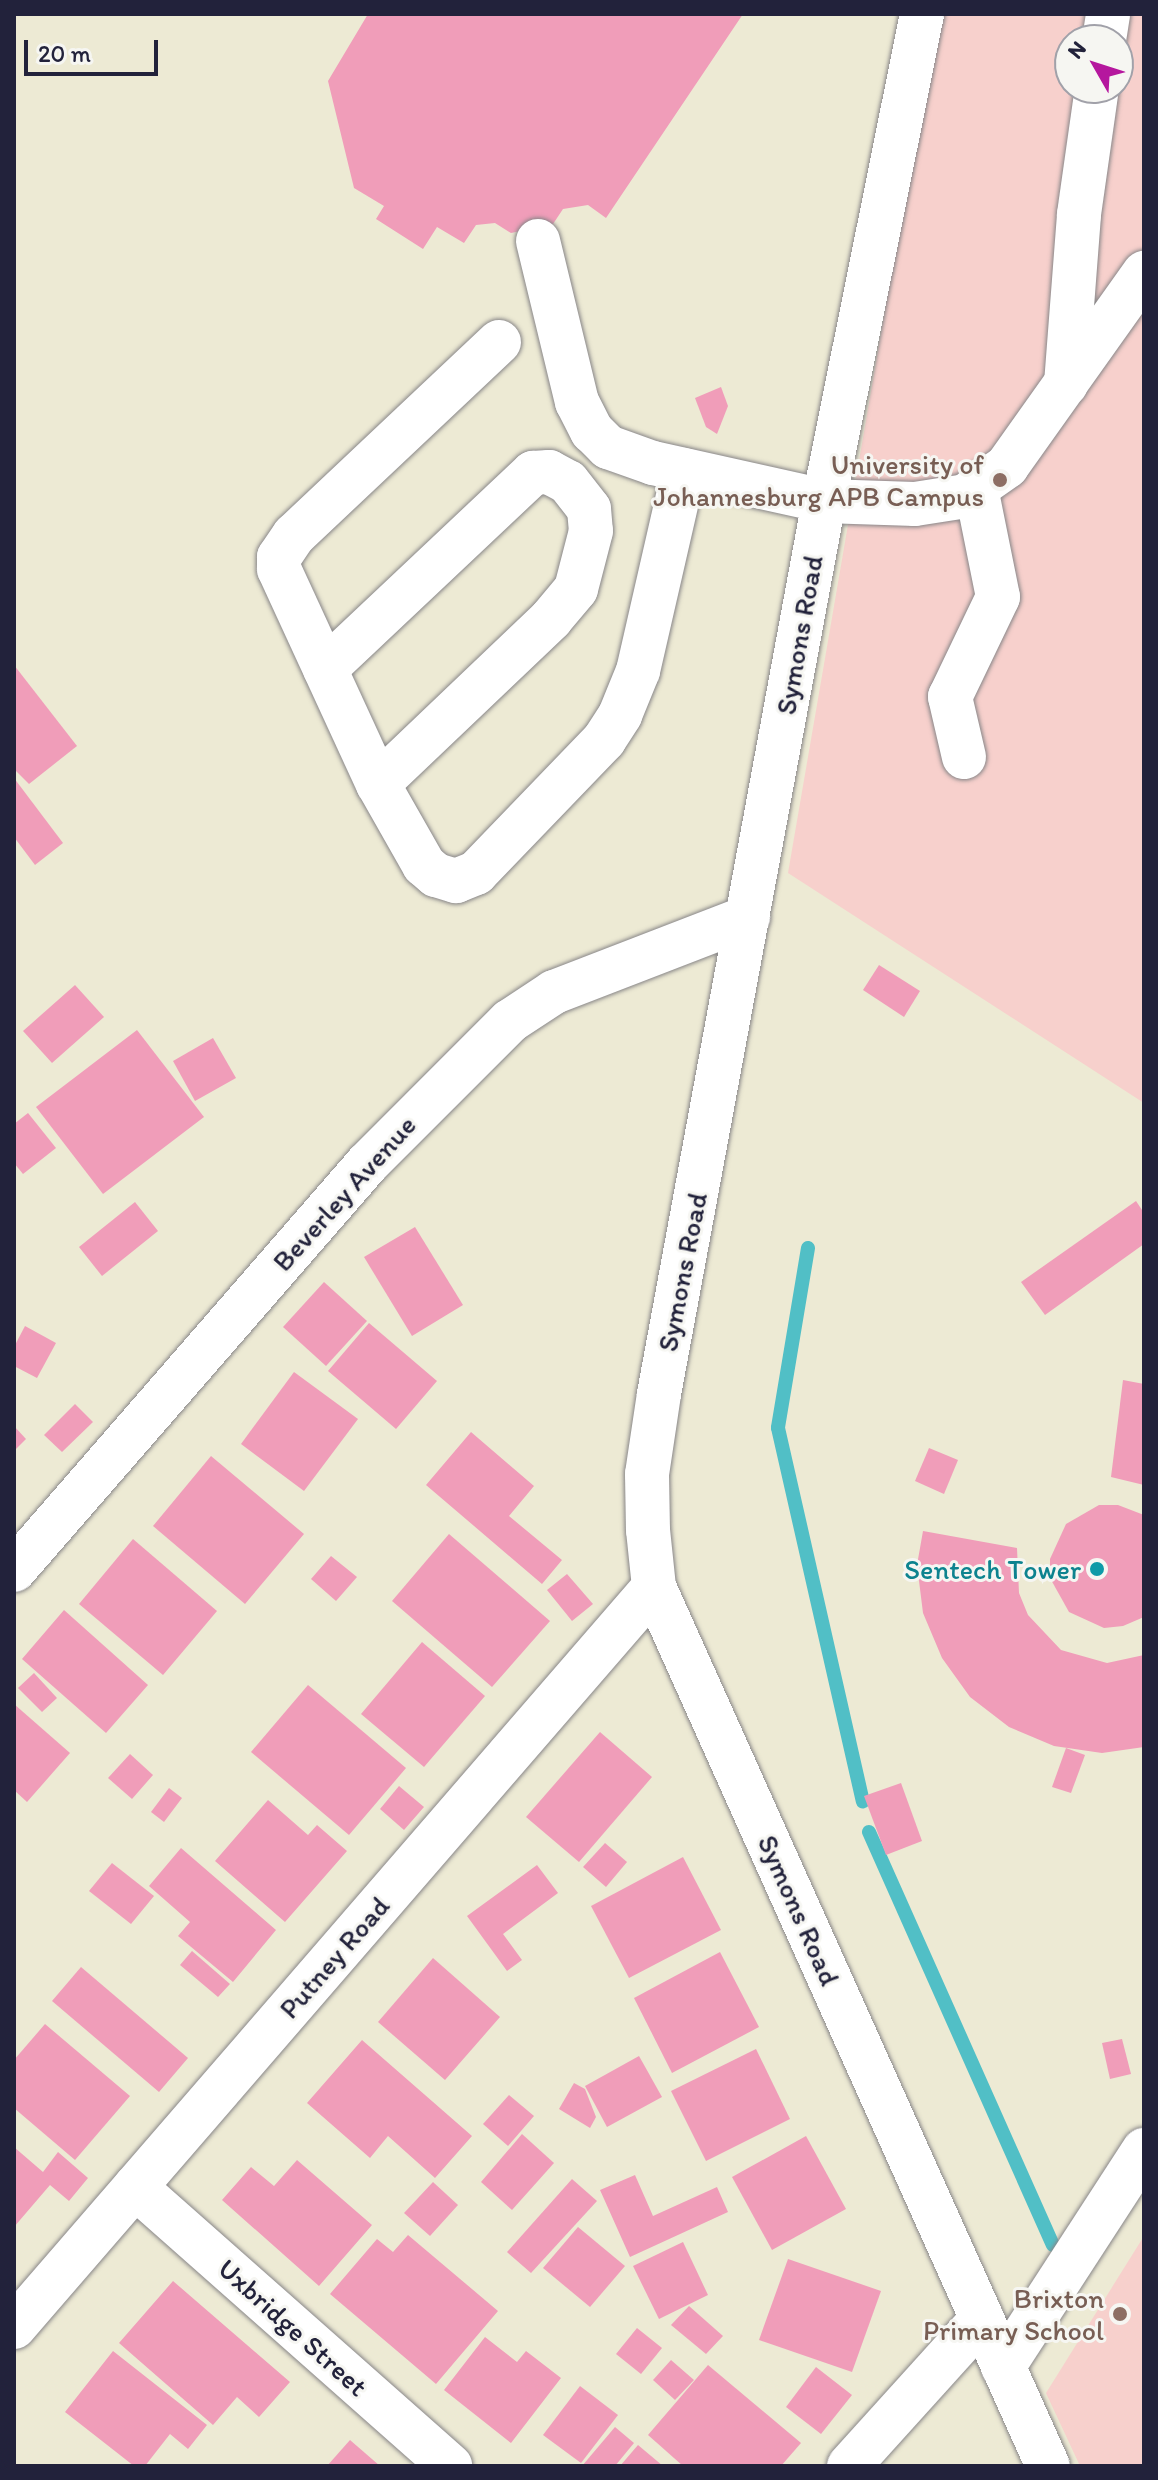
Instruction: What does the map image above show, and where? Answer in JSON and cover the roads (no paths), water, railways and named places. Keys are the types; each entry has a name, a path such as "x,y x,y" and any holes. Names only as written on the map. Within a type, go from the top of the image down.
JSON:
{"street":[{"name":"Symons Road","path":"922,14 824,501 647,1474 654,1587 1048,2466"},
{"path":"1066,386 1079,214 1095,104"},
{"path":"538,241 577,402 592,431 608,447 684,470 824,501 915,504 966,496 1007,466 1144,273"},
{"path":"499,342 283,547 279,569 378,784 424,865 456,881 476,873 604,740 620,715 638,671 684,470"},
{"path":"325,669 533,473 549,472 568,482 589,509 591,531 576,589 551,619 378,784"},
{"path":"964,757 950,697 998,597 976,488"},
{"name":"Beverley Avenue","path":"14,1570 367,1164 510,1021 554,992 748,917"},
{"name":"Putney Road","path":"14,2327 654,1587"},
{"path":"1003,2367 1144,2150"},
{"name":"Uxbridge Street","path":"135,2187 450,2466"},
{"path":"849,2466 982,2319"}],"waterway":[{"path":"808,1248 778,1428 863,1801"},
{"path":"869,1832 1053,2245"}],"place":[{"name":"University of Johannesburg APB Campus","path":"1000,480"},
{"name":"Sentech Tower","path":"1097,1569"},
{"name":"Brixton Primary School","path":"1120,2314"}]}
